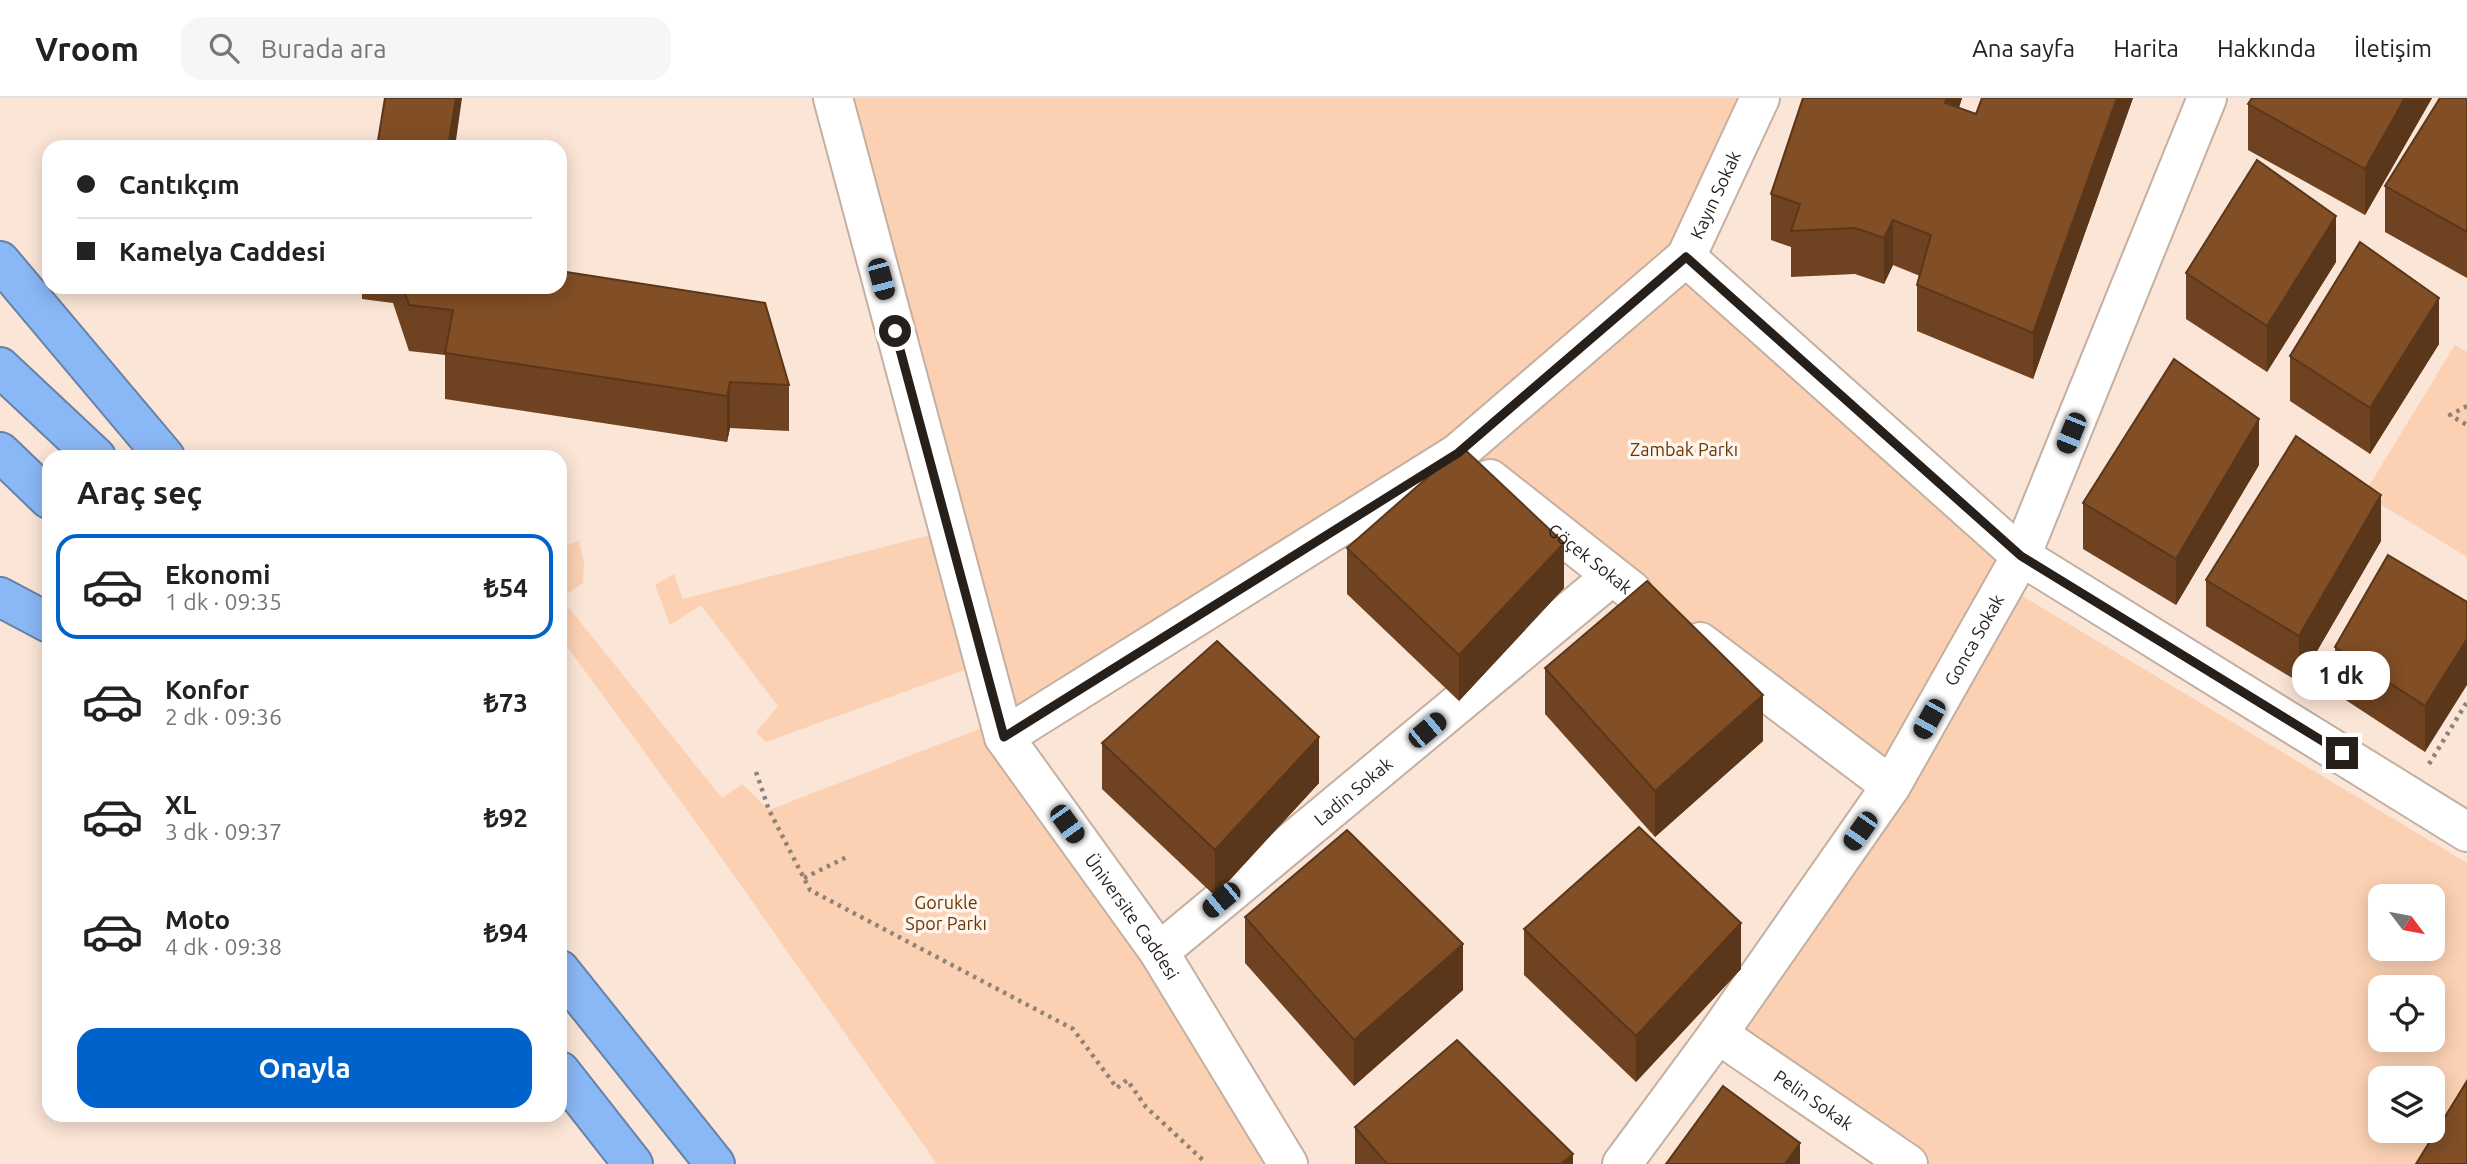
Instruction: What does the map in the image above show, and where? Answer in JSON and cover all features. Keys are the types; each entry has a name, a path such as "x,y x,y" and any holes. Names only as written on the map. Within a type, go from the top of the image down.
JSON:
{"highway":[{"path":"0,261 159,450"},
{"path":"0,367 89,450"},
{"path":"0,452 42,492"},
{"path":"0,597 42,619"},
{"path":"567,979 715,1164"},
{"path":"567,1080 633,1164"}],"street":[{"name":"Üniversite Caddesi","path":"832,98 1004,737 1159,952 1288,1164"},
{"name":"Kayın Sokak","path":"1004,737 1458,453 1686,257 1760,98"},
{"name":"Gonca Sokak","path":"1622,1164 1718,1034 1891,786 2021,556 2207,98"},
{"path":"1686,257 2021,556 2467,832"},
{"name":"Göçek Sokak","path":"1458,453 1612,576 1891,786"},
{"name":"Ladin Sokak","path":"1159,952 1612,576"},
{"name":"Pelin Sokak","path":"1718,1034 1908,1164"}],"path":[{"path":"2467,406 2450,415 2467,425"},
{"path":"2411,795 2467,702"},
{"path":"756,772 769,810 810,890 1073,1029 1117,1088 1127,1080 1146,1107 1205,1162"},
{"path":"804,878 847,857"}],"green space":[{"path":"833,98 1760,98 1687,257 2021,556 2004,585 2467,863 2467,1085 2445,1120 2445,1066 2368,1066 2368,1143 2430,1143 2417,1164 1908,1164 1718,1034 1891,786 1458,453 1001,722 1288,1164 937,1164 706,836 567,647 567,605 722,798 742,784 769,810 1000,721 984,663 766,742 756,732 778,706 701,605 670,625 655,585 674,574 683,599 949,530"},
{"path":"2455,345 2467,352 2467,557 2364,494"},
{"path":"579,540 584,563 583,583 567,594 567,546"}],"building":[{"path":"385,98 456,98 449,140 378,140"},
{"path":"1803,98 1947,98 1945,103 1976,114 1982,98 2117,98 2033,333 1917,285 1931,235 1893,220 1884,238 1855,228 1791,231 1800,204 1771,194"},
{"path":"2252,98 2405,98 2365,169 2248,104"},
{"path":"2440,98 2467,98 2467,232 2385,186"},
{"path":"2257,160 2336,216 2267,326 2186,273"},
{"path":"2360,242 2439,298 2370,408 2290,356"},
{"path":"567,272 765,303 789,385 730,382 727,396 445,353 453,310 409,305 405,294 567,294"},
{"path":"2174,359 2259,419 2176,559 2083,503"},
{"path":"2296,436 2381,495 2299,636 2206,580"},
{"path":"1462,447 1564,543 1459,655 1347,548"},
{"path":"2388,555 2467,602 2467,639 2425,706 2335,647"},
{"path":"1647,581 1763,695 1655,791 1545,668"},
{"path":"1217,641 1319,737 1215,850 1102,743"},
{"path":"1639,827 1741,923 1636,1036 1524,929"},
{"path":"1347,830 1463,944 1354,1040 1245,917"},
{"path":"1457,1040 1573,1154 1561,1164 1387,1164 1355,1127"},
{"path":"2467,1081 2467,1164 2416,1164 2429,1143 2445,1143 2445,1117"},
{"path":"1723,1086 1800,1143 1785,1164 1666,1164"}],"route":[{"path":"895,331 1004,737 1458,453 1686,257 2021,556 2342,753"}],"park label":[{"name":"Zambak Parkı","path":"1684,449"},
{"name":"Gorukle Spor Parkı","path":"946,912"}]}
